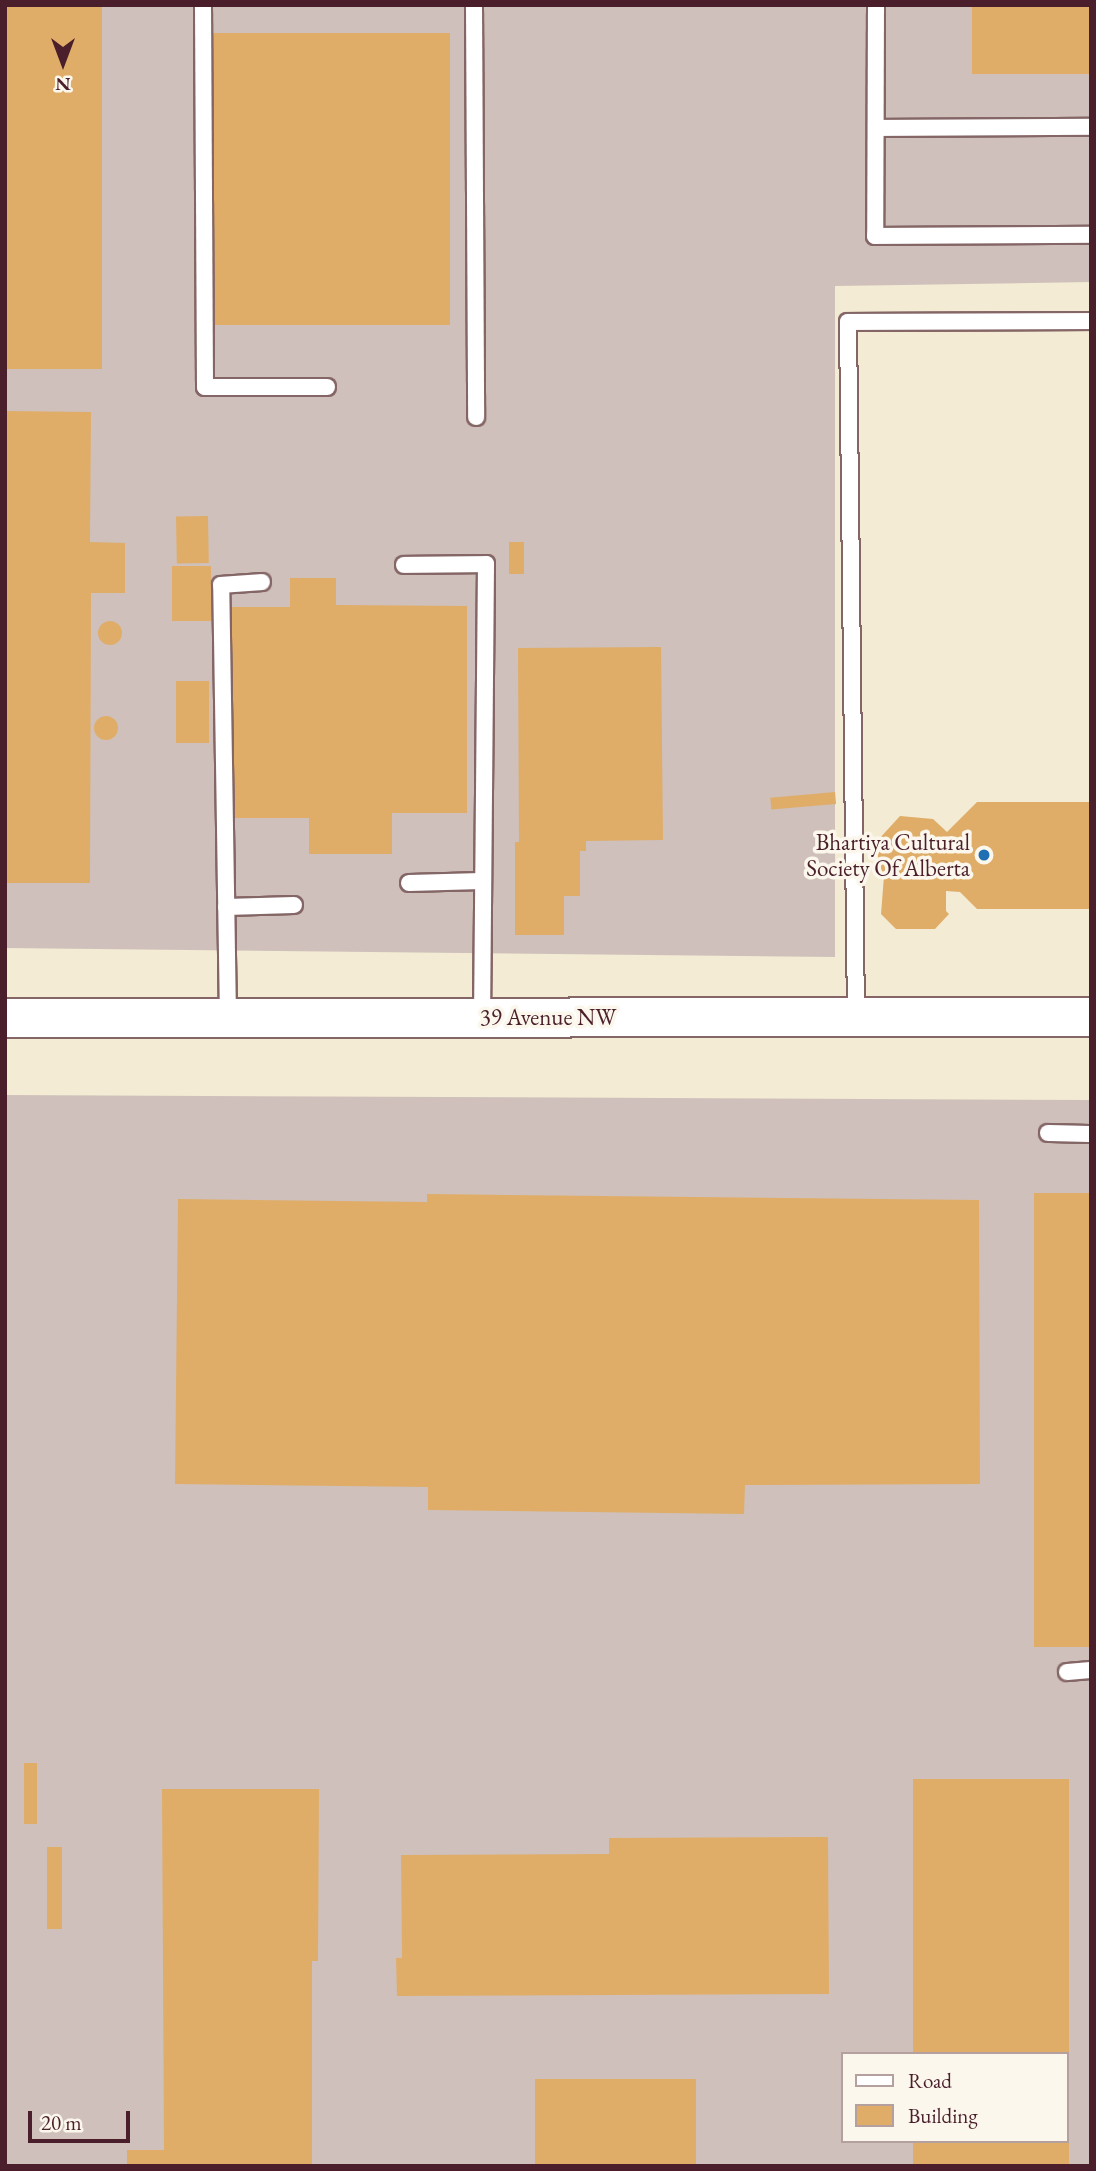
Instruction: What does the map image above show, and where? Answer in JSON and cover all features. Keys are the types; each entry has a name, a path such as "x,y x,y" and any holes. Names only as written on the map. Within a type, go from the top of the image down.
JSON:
{"street":[{"name":"39 Avenue NW","path":"5,1018 1091,1017"}],"lane":[{"path":"203,5 205,387 327,387"},
{"path":"474,5 475,417"},
{"path":"876,5 875,236 1091,236"},
{"path":"876,128 1091,127"},
{"path":"856,1017 848,322 1091,321"},
{"path":"404,565 486,564 482,1017"},
{"path":"228,1018 220,585 261,582"},
{"path":"409,883 482,881"},
{"path":"226,907 295,905"},
{"path":"1048,1133 1091,1134"},
{"path":"1067,1672 1091,1670"}],"shaded area":[{"path":"5,5 1091,5 1091,282 835,286 835,957 5,948"},
{"path":"5,1095 1091,1100 1091,2166 5,2166"}],"building":[{"path":"5,5 102,5 102,369 5,369"},
{"path":"972,5 1091,5 1091,74 972,74"},
{"path":"212,33 450,33 450,325 212,325"},
{"path":"5,411 91,412 90,542 125,543 125,593 91,593 90,883 5,883"},
{"path":"208,516 209,563 177,564 176,517"},
{"path":"509,542 524,542 524,574 509,574"},
{"path":"172,566 211,566 211,621 172,621"},
{"path":"290,578 336,578 336,605 467,606 467,813 392,813 392,854 309,854 309,818 230,818 231,607 290,607"},
{"path":"105,621 115,621 122,628 122,638 115,645 105,645 98,638 98,628"},
{"path":"661,647 663,840 586,841 586,851 580,851 580,896 564,896 564,935 515,935 515,842 519,842 518,648"},
{"path":"176,681 209,681 209,743 176,743"},
{"path":"101,716 111,716 118,723 118,733 111,740 101,740 94,733 94,723"},
{"path":"835,792 836,804 771,810 770,798"},
{"name":"Bhartiya Cultural Society Of Alberta","path":"977,802 1091,802 1091,909 977,909 960,892 946,891 946,911 949,914 935,929 896,929 881,914 884,876 878,871 878,840 900,816 933,819 947,832"},
{"path":"1034,1193 1091,1193 1091,1647 1034,1647"},
{"path":"427,1194 979,1200 980,1484 745,1485 744,1514 428,1510 428,1487 175,1484 178,1199 427,1202"},
{"path":"24,1763 37,1763 37,1824 24,1824"},
{"path":"913,1779 1069,1779 1069,2166 913,2166 913,2143 1068,2143 1068,2052 913,2052"},
{"path":"162,1789 319,1789 318,1961 312,1961 312,2166 127,2166 127,2150 164,2150"},
{"path":"828,1837 829,1994 397,1996 396,1958 402,1958 401,1855 609,1854 609,1838"},
{"path":"47,1847 62,1847 62,1929 47,1929"},
{"path":"535,2079 696,2079 696,2166 535,2166"}],"place":[{"name":"Bhartiya Cultural Society Of Alberta","path":"984,855"}]}
